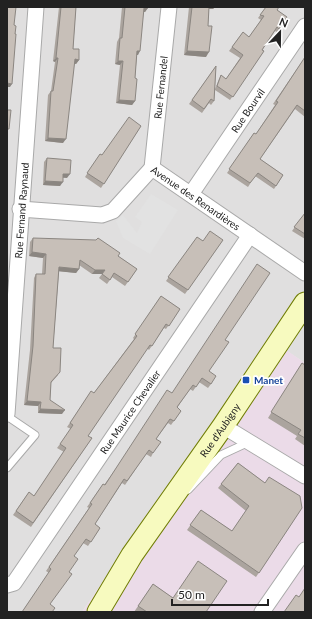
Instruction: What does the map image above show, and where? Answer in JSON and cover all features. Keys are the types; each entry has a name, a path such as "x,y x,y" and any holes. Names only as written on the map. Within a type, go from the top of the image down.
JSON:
{"main road":[{"name":"Rue d'Aubigny","path":"86,612 158,519 223,426 305,303"},
{"name":"Rue d'Aubigny","path":"98,612 132,554"}],"street":[{"name":"Rue Fernand Raynaud","path":"7,415 20,209 36,7"},
{"name":"Rue Fernandel","path":"152,168 169,7"},
{"name":"Rue Bourvil","path":"191,194 305,26"},
{"name":"Avenue des Renardières","path":"20,209 102,215 113,211 152,168 305,273"},
{"name":"Rue Maurice Chevalier","path":"7,585 14,583 250,235"},
{"path":"223,426 305,476"},
{"path":"262,612 305,550"}],"lane":[{"path":"7,415 35,435 7,468"},
{"path":"158,519 199,480 221,455 249,442"}],"shaded area":[{"path":"7,7 305,7 305,363 269,339 82,612 7,612"},
{"path":"151,194 178,210 150,254 123,238 116,221 123,215 137,233 142,222 135,217"},
{"path":"270,339 305,363 305,612 82,612"}],"building":[{"path":"7,7 16,7 14,25 16,26 16,34 12,84 7,83"},
{"path":"61,7 76,7 73,49 79,49 79,60 75,59 66,139 48,138 51,91 53,91 58,58 56,58"},
{"path":"125,7 148,7 144,8 140,51 137,51 135,101 119,100 123,61 118,61"},
{"path":"192,7 209,7 208,26 212,26 209,52 187,51"},
{"path":"266,7 279,7 277,10 287,17 279,29 277,27 262,50 264,51 233,97 217,86 221,75 226,79 243,55 232,47 243,32 249,37 264,16 260,15"},
{"path":"305,57 305,111 297,105 260,159 283,175 276,186 258,173 250,183 229,169 278,102 276,101"},
{"path":"216,66 214,101 211,99 204,109 192,100"},
{"path":"7,110 11,110 9,129 7,129"},
{"path":"129,117 141,126 104,184 87,173"},
{"path":"47,158 71,160 70,174 63,174 63,182 45,181"},
{"path":"305,213 305,234 294,227"},
{"path":"210,231 223,240 188,290 168,277 197,237 203,241"},
{"path":"33,238 96,240 98,238 120,253 118,256 137,269 128,282 114,273 110,280 102,274 105,270 95,270 80,260 79,269 59,267 53,348 61,348 60,372 51,382 50,400 65,410 40,409 41,402 27,401 33,346 36,274 45,274 46,254 32,252"},
{"path":"257,264 270,273 225,340 229,342 209,371 216,376 211,384 202,378 196,387 193,385 177,407 181,411 174,421 170,419 156,439 161,442 153,453 149,450 127,481 124,479 95,524 100,528 91,542 86,539 74,556 78,559 69,572 72,574 50,604 55,608 52,612 22,612 51,569 49,567 92,504 90,503 103,484 105,485 167,390 172,393"},
{"path":"161,296 180,309 169,326 166,324 152,346 150,345 88,436 92,438 33,523 16,511 29,492 34,496 66,448 60,444 73,425 70,423 91,391 94,393 137,336 135,334"},
{"path":"302,363 305,365 305,438 298,434 301,430 271,412"},
{"path":"238,463 265,483 269,477 300,496 302,508 259,573 190,525 201,510 232,531 249,506 221,484"},
{"path":"198,561 227,581 206,612 147,612 138,606 153,584 173,598"},
{"path":"305,588 305,612 284,612 296,595 299,597"}],"place":[{"name":"Manet","path":"246,380"}]}
